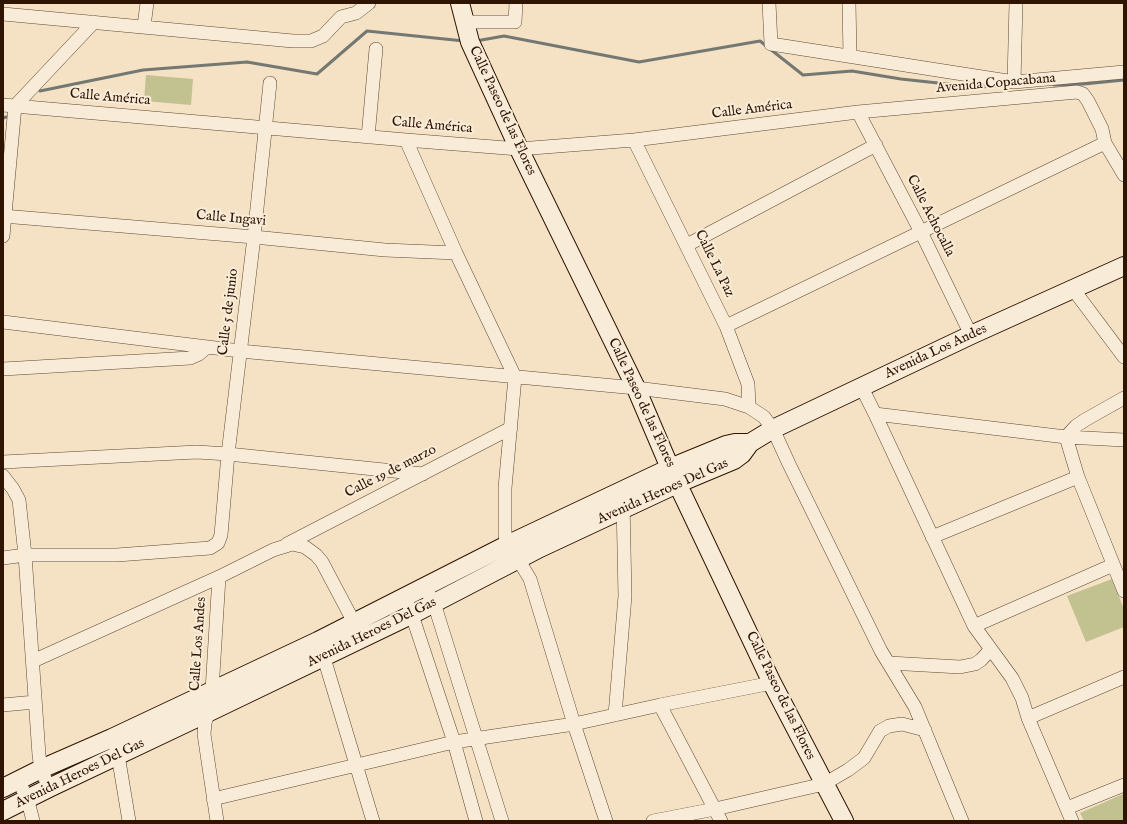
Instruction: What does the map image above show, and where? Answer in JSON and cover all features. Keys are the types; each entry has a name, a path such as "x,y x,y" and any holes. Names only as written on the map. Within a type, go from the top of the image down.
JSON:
{"street":[{"path":"144,26 147,3"},
{"path":"3,14 292,41 311,41 323,36 341,17 356,13 369,3"},
{"name":"Calle Paseo de las Flores","path":"460,3 470,42 519,149 636,388 674,475 772,683 844,821"},
{"path":"465,22 515,22 516,3"},
{"path":"770,3 771,44 1014,82 1124,72"},
{"path":"849,3 850,56"},
{"path":"1014,82 1016,3"},
{"path":"3,236 9,105 94,22"},
{"path":"368,137 376,49"},
{"name":"Calle 5 de junio","path":"25,555 117,554 210,548 218,544 221,535 228,454 254,237 270,83"},
{"name":"Avenida Copacabana","path":"858,112 1077,92 1083,94 1088,101 1102,129 1105,143 1124,176"},
{"name":"Calle América","path":"9,105 519,149 634,140 858,112"},
{"name":"Calle Achocalla","path":"858,112 921,232 971,335"},
{"path":"406,140 456,252 515,376 505,488 505,536 508,544 530,579 574,724 606,821"},
{"name":"Calle La Paz","path":"634,140 726,326 748,384 749,407"},
{"path":"726,326 1105,143"},
{"path":"687,246 876,145"},
{"name":"Calle Ingavi","path":"4,216 254,237 385,250 456,252"},
{"name":"Avenida Los Andes","path":"750,442 773,429 861,386 1124,266"},
{"path":"1072,289 1124,357"},
{"path":"3,322 206,348 515,376 725,398 749,407 764,417 773,429 861,609 889,663 915,706 962,821"},
{"path":"3,369 190,358 200,354 206,348"},
{"path":"861,386 974,626 1012,678 1022,698 1028,718 1072,821"},
{"path":"1066,437 1076,426 1124,398"},
{"path":"875,414 1066,437 1124,440"},
{"name":"Calle 19 de marzo","path":"33,661 219,577 287,544 510,428"},
{"path":"1066,437 1078,477 1124,591"},
{"name":"Avenida Heroes Del Gas","path":"3,811 207,713 321,649 358,631 413,614 518,559 624,509 674,475 726,445 750,442"},
{"path":"3,462 197,452 423,474"},
{"name":"Avenida Heroes Del Gas","path":"358,631 405,597 508,544 623,491 674,475"},
{"path":"932,537 1078,477"},
{"path":"3,478 13,489 19,500 25,555 39,755 41,769 49,788"},
{"path":"615,715 625,596 623,491"},
{"path":"287,544 296,544 305,547 319,558 358,631"},
{"path":"3,558 25,555"},
{"path":"974,626 1113,565"},
{"name":"Calle Los Andes","path":"217,821 204,734 204,723 211,704 219,577"},
{"path":"424,587 434,603 502,821"},
{"path":"405,597 413,614 454,742 476,821"},
{"path":"321,649 373,821"},
{"name":"Avenida Heroes Del Gas","path":"3,788 41,769 112,738 212,691 321,649"},
{"path":"889,663 960,667 975,664 991,649"},
{"path":"1028,718 1124,677"},
{"path":"213,799 454,742 574,724 772,683"},
{"path":"3,705 35,702"},
{"path":"660,705 721,821"},
{"path":"653,821 715,809 824,784 848,770 864,758 880,731 889,726 902,724 925,730"},
{"path":"112,738 118,756 129,821"},
{"path":"19,780 27,799 33,821"},
{"path":"1067,808 1124,785"}],"shaded area":[{"path":"146,75 193,79 191,105 144,101"},
{"path":"1112,579 1124,609 1124,627 1086,642 1067,596"},
{"path":"1123,794 1124,821 1084,821 1080,813"}],"waterway":[{"path":"40,91 143,70 247,62 317,74 367,31 464,41"},
{"path":"476,41 504,36 639,62 760,41 803,75 852,71 901,79 975,87 1002,86"},
{"path":"1054,85 1124,80"}]}
